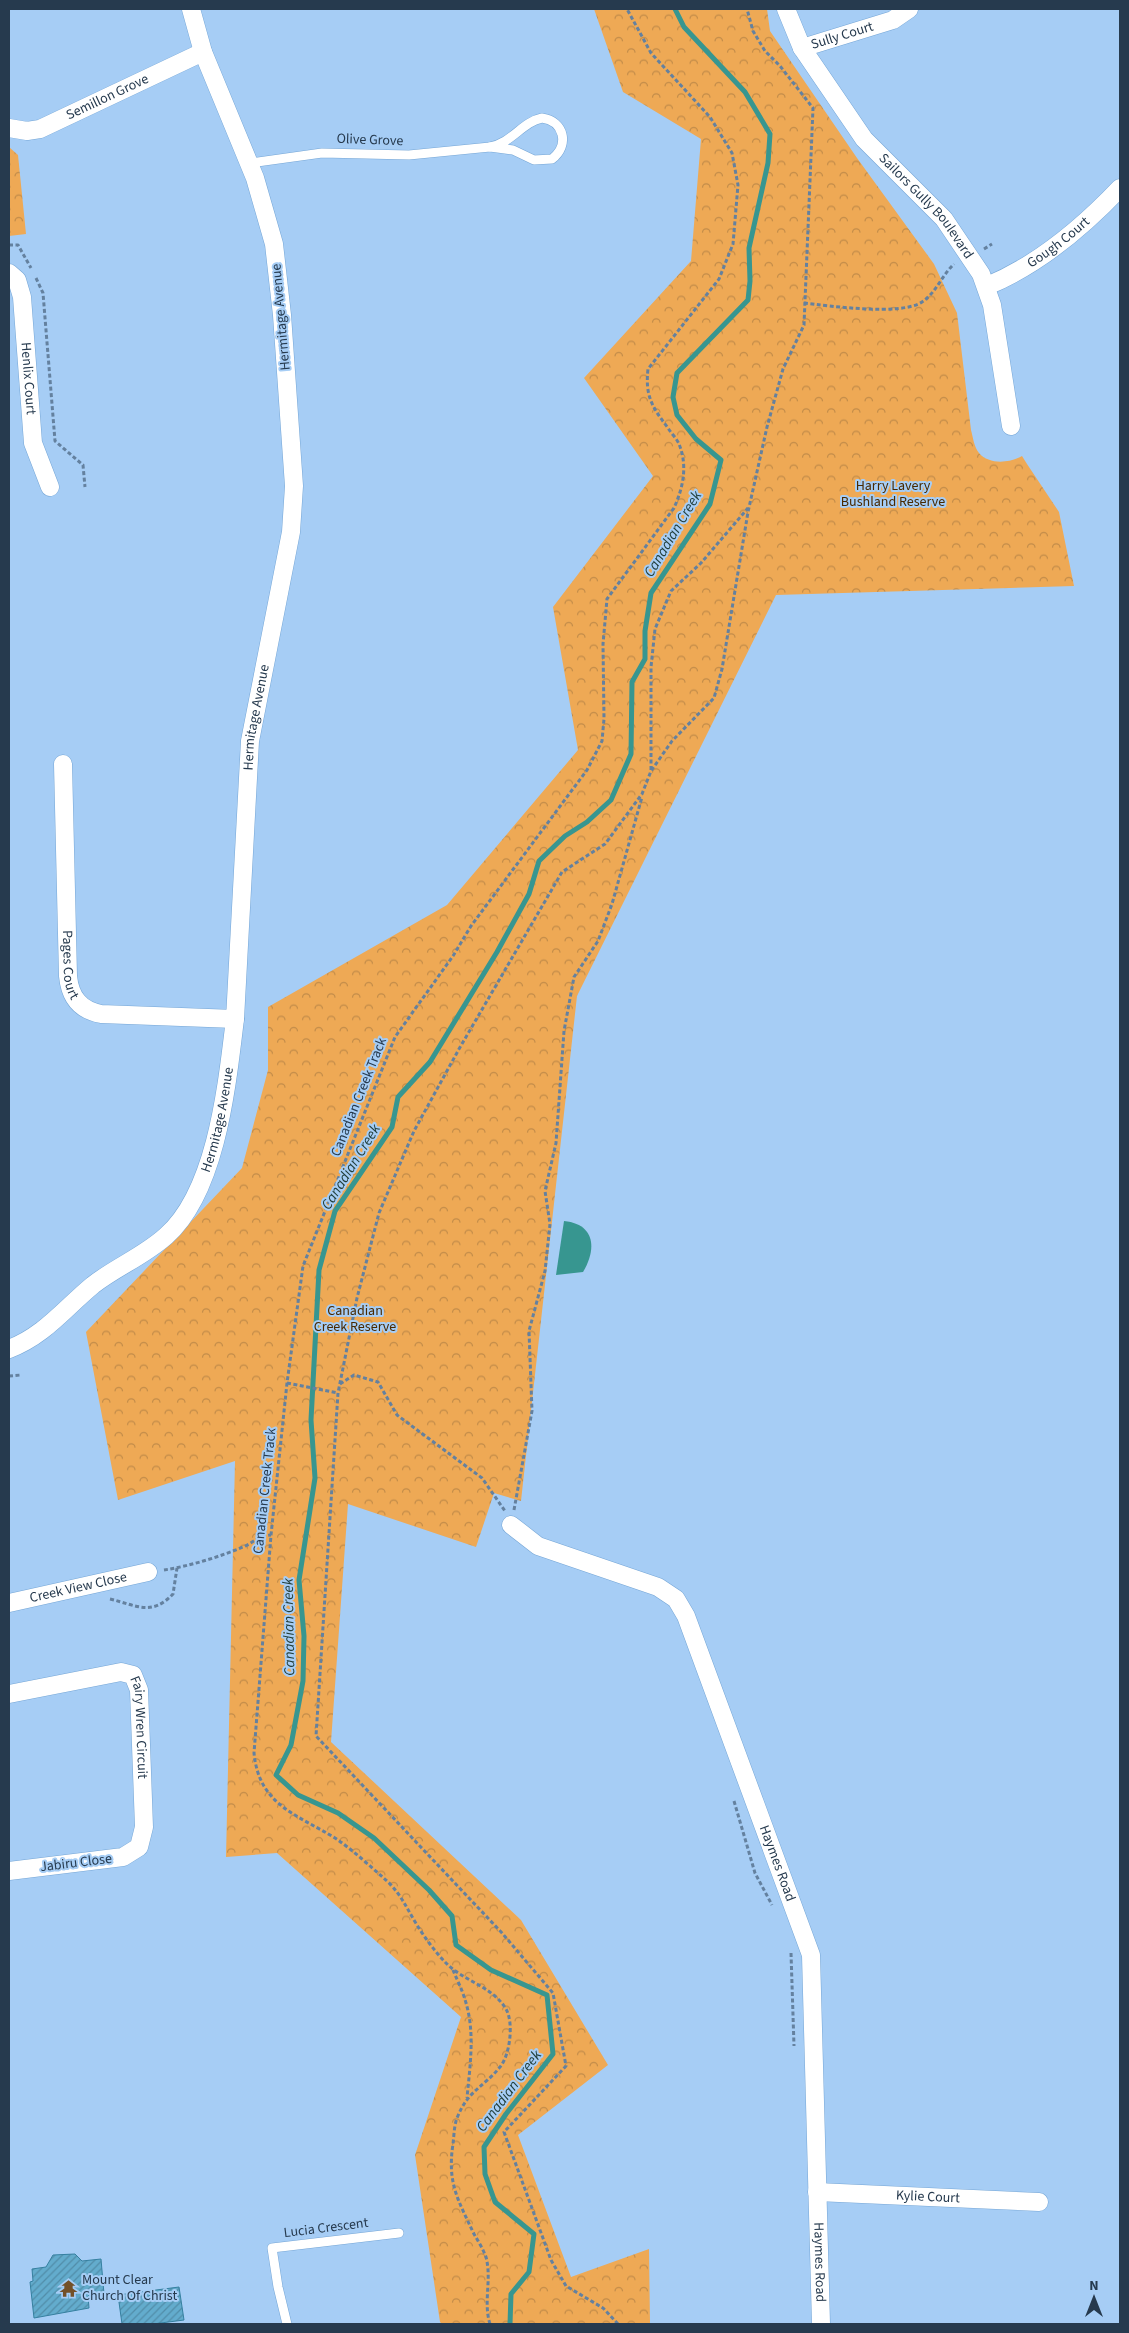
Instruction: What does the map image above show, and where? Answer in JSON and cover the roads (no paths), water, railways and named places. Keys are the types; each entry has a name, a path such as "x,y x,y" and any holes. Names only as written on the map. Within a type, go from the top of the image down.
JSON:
{"street":[{"name":"Hermitage Avenue","path":"9,1349 34,1337 98,1282 157,1244 185,1213 200,1182 218,1127 235,1019 250,749 291,532 294,499 277,262 265,210 250,163 203,52 191,9"},
{"name":"Sailors Gully Boulevard","path":"786,9 802,48 868,144 944,219 987,286 997,331 1011,426"},
{"name":"Sully Court","path":"802,48 893,20 910,9"},
{"name":"Semillon Grove","path":"9,128 27,131 40,129 203,52"},
{"name":"Gough Court","path":"987,286 1013,274 1058,244 1120,188"},
{"name":"Henlix Court","path":"9,273 17,280 22,297 34,443 50,487"},
{"name":"Pages Court","path":"63,764 68,976 70,988 77,1002 86,1009 100,1014 235,1019"},
{"name":"Haymes Road","path":"511,1525 538,1546 658,1587 676,1599 686,1616 812,1956 820,2324"},
{"name":"Creek View Close","path":"9,1603 148,1572"},
{"name":"Fairy Wren Circuit","path":"9,1694 121,1672 133,1675 139,1690 144,1827 139,1847"},
{"name":"Jabiru Close","path":"9,1871 123,1857 139,1847"},
{"name":"Kylie Court","path":"817,2192 1039,2202"}],"lane":[{"name":"Olive Grove","path":"250,163 322,153 409,155 490,147 505,148 534,160 543,161 552,159 559,153 563,138 557,125 542,118 530,122 508,140 490,147"},
{"name":"Lucia Crescent","path":"287,2324 278,2287 272,2248 399,2233"}],"waterway":[{"name":"Canadian Creek","path":"510,2324 511,2294 529,2272 534,2234 495,2202 485,2174 484,2147 506,2114 553,2054 547,1995 491,1970 456,1945 452,1916 429,1890 374,1838 338,1813 298,1795 276,1775 291,1745 303,1681 304,1636 299,1580 315,1478 311,1420 319,1270 335,1211 392,1127 398,1097 430,1062 497,952 529,894 539,861 565,836 587,822 611,800 631,754 632,682 645,659 645,631 651,593 710,504 721,460 696,439 677,415 673,397 677,373 748,300 750,281 749,248 768,163 770,134 745,92 684,27 675,9"}],"place":[{"name":"Mount Clear Church Of Christ","path":"68,2288"}],"park label":[{"name":"Harry Lavery Bushland Reserve","path":"893,494"},
{"name":"Canadian Creek Reserve","path":"355,1319"}]}
